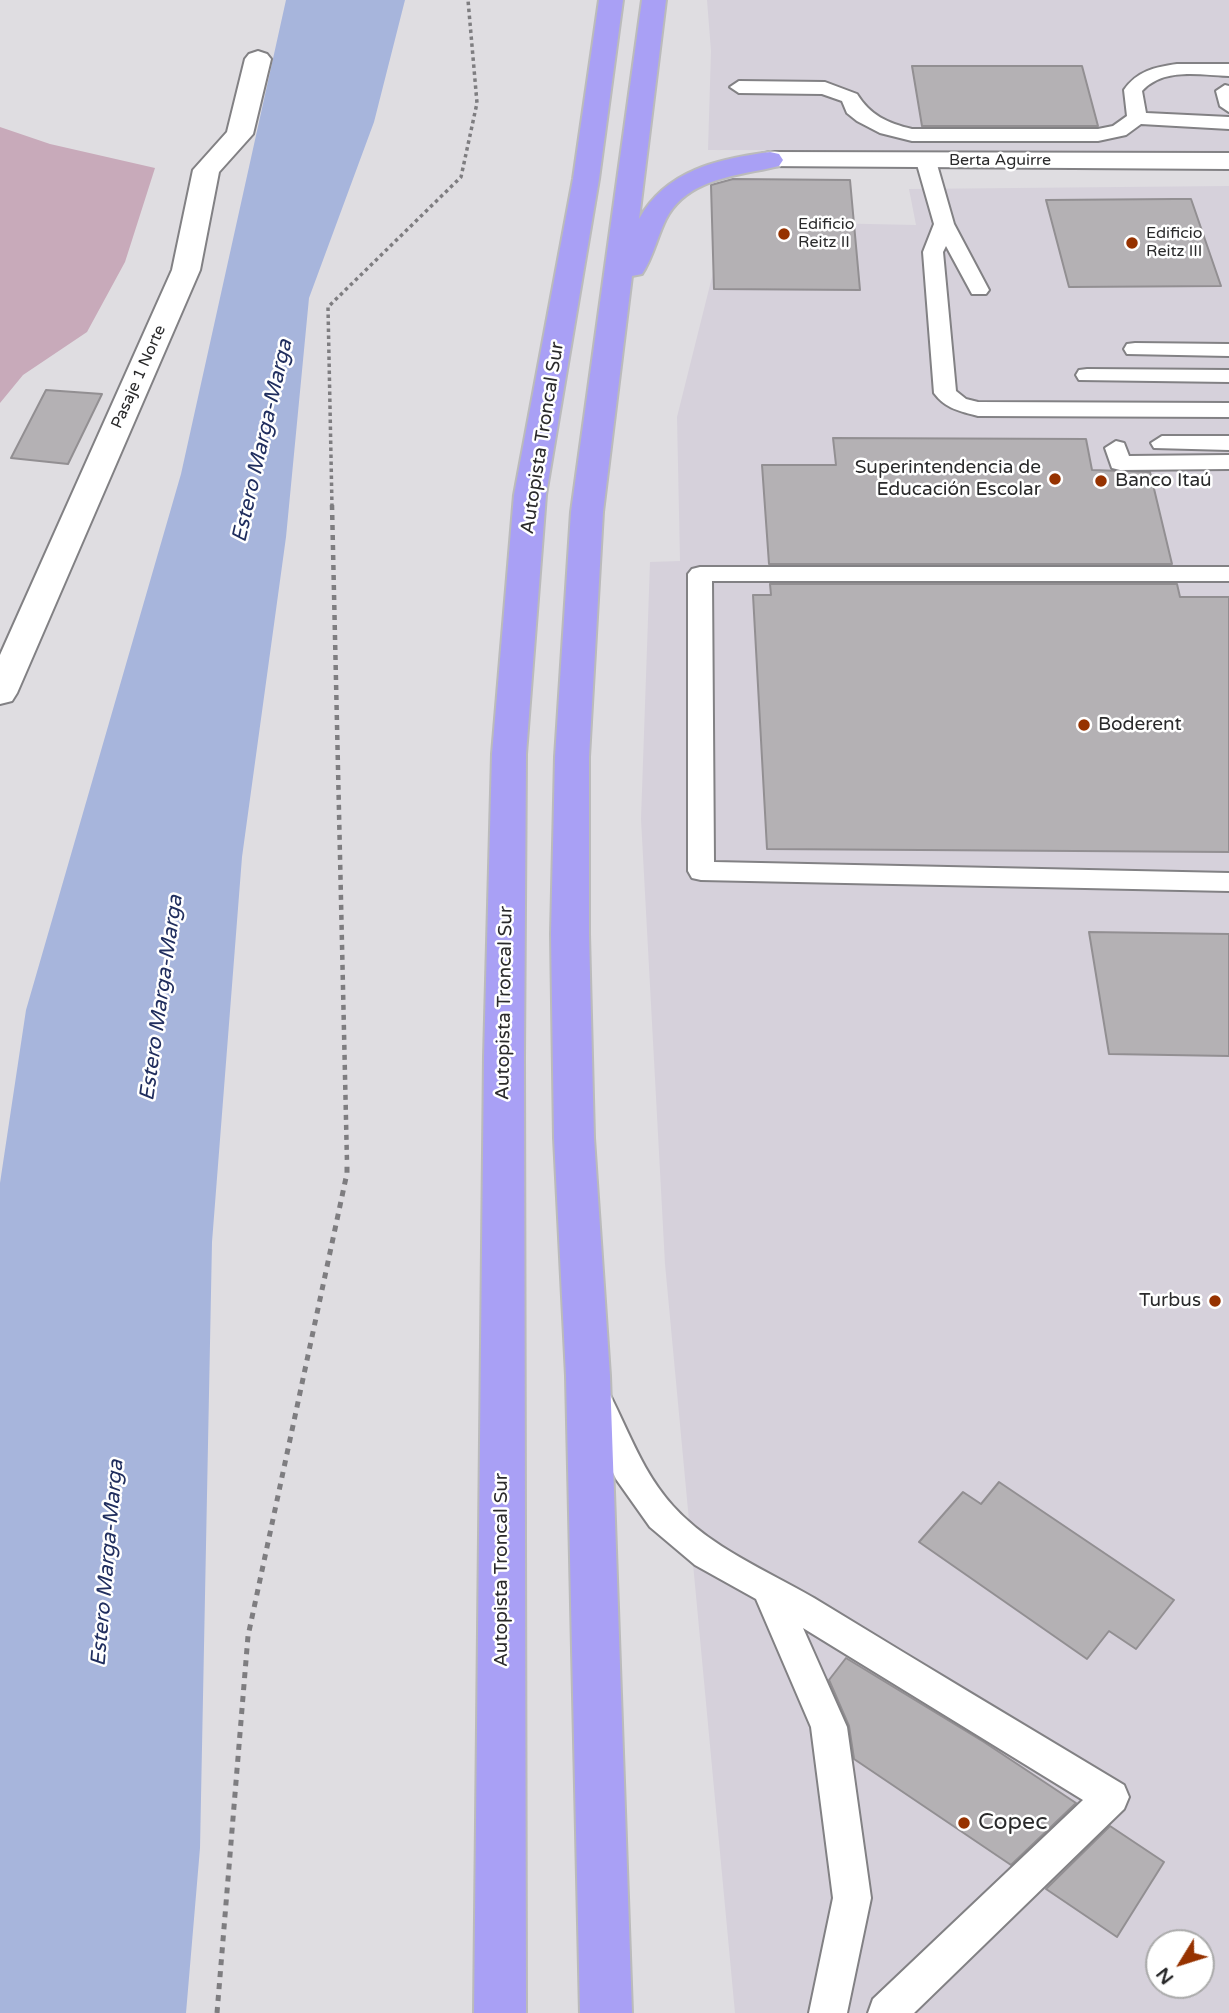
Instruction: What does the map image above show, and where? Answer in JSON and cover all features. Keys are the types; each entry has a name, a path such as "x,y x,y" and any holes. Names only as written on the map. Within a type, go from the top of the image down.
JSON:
{"highway":[{"name":"Autopista Troncal Sur","path":"500,2013 504,1057 509,754 530,495 586,179 611,0"},
{"path":"606,2013 588,1376 574,1138 570,934 572,757 587,512 654,0"},
{"path":"613,311 653,220 668,197 712,172 770,160"}],"street":[{"name":"Pasaje 1 Norte","path":"0,693 186,271 206,170 240,134 258,59"},
{"name":"Berta Aguirre","path":"770,160 1229,161"}],"lane":[{"path":"1137,118 1133,90 1143,79 1171,70 1229,70"},
{"path":"739,87 835,90 850,98 854,108 877,125 912,135 1098,135 1119,131 1137,118 1229,123"},
{"path":"926,161 944,224 979,290"},
{"path":"944,224 933,252 945,393 958,404 978,410 1229,410"},
{"path":"1135,349 1229,350"},
{"path":"1087,376 1229,376"},
{"path":"1162,443 1229,443"},
{"path":"1116,448 1120,463 1229,462"},
{"path":"1229,574 700,574 701,871 1229,881"},
{"path":"588,1376 620,1459 656,1513 689,1544 726,1569 769,1590 1111,1797 887,2013"},
{"path":"769,1590 829,1727 852,1898 828,2013"}],"path":[{"path":"218,2013 248,1636 347,1173 328,307 461,177 477,103 468,0"}],"shaded area":[{"path":"707,0 1229,0 1229,151 708,150 711,51"},
{"path":"0,127 50,144 155,168 125,262 87,332 23,375 0,403"},
{"path":"1229,186 1229,2013 735,2013 665,1264 641,819 650,562 680,561 677,417 726,221 916,225 909,189"}],"water":[{"name":"Estero Marga-Marga","path":"286,0 405,0 374,122 309,298 286,537 242,857 212,1242 200,1848 186,2013 0,2013 0,1183 26,1010 181,474"}],"building":[{"path":"912,66 1082,66 1098,126 922,126"},
{"name":"Edificio Reitz II","path":"733,179 850,180 860,290 714,289 711,185"},
{"name":"Edificio Reitz III","path":"1191,199 1221,286 1069,287 1046,200"},
{"path":"46,390 102,394 68,464 11,458"},
{"path":"833,438 1086,439 1092,470 1150,472 1172,564 769,564 762,465 836,465"},
{"path":"770,584 1177,584 1180,597 1229,597 1229,852 767,849 753,595 771,595"},
{"path":"1089,932 1229,934 1229,1056 1109,1054"},
{"path":"999,1482 1174,1600 1136,1649 1109,1631 1087,1659 919,1542 963,1492 981,1504"},
{"path":"846,1658 984,1742 1076,1803 1011,1865 854,1759 849,1726 829,1680"},
{"path":"1110,1826 1164,1862 1117,1937 1046,1889"}],"place":[{"name":"Edificio Reitz II","path":"784,234"},
{"name":"Edificio Reitz III","path":"1132,243"},
{"name":"Superintendencia de Educación Escolar","path":"1055,479"},
{"name":"Banco Itaú","path":"1101,481"},
{"name":"Boderent","path":"1084,725"},
{"name":"Turbus","path":"1215,1301"},
{"name":"Copec","path":"964,1823"}]}
